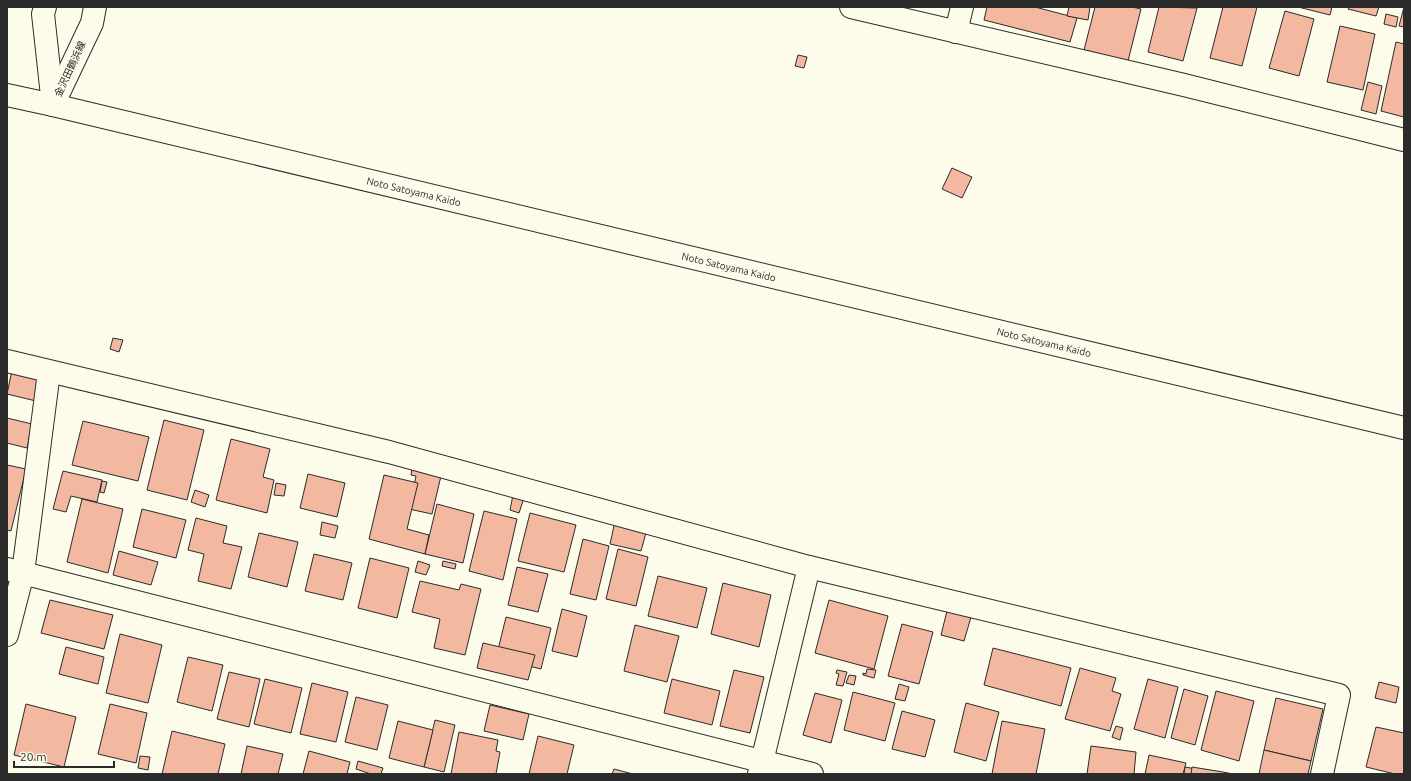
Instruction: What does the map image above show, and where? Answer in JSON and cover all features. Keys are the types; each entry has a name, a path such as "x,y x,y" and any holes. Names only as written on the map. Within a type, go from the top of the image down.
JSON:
{"main road":[{"name":"金沢田鶴浜線","path":"45,7 43,14 53,105"},
{"name":"金沢田鶴浜線","path":"53,105 92,23 95,7"},
{"path":"851,7 1192,87 1404,140"},
{"path":"956,32 962,7"},
{"name":"Noto Satoyama Kaido","path":"7,95 1404,428"},
{"path":"7,361 389,452 808,567 1339,695 1322,774"},
{"path":"7,635 15,571 49,372"},
{"path":"760,768 808,567"},
{"path":"15,571 760,768 812,774"}],"building":[{"path":"987,7 1035,7 1077,18 1070,42 984,20"},
{"path":"1069,7 1090,7 1088,20 1067,16"},
{"path":"1095,7 1132,7 1141,9 1128,61 1084,50"},
{"path":"1159,7 1197,8 1183,61 1148,52"},
{"path":"1223,7 1257,7 1242,66 1210,58"},
{"path":"1298,7 1332,7 1330,15"},
{"path":"1349,7 1379,7 1376,16 1348,9"},
{"path":"1404,7 1404,27 1399,26"},
{"path":"1285,11 1314,19 1299,76 1269,68"},
{"path":"1386,14 1398,17 1396,27 1384,24"},
{"path":"1340,26 1375,34 1363,90 1327,82"},
{"path":"1396,42 1404,44 1404,117 1381,111"},
{"path":"798,55 807,57 804,68 795,66"},
{"path":"1368,82 1382,86 1376,114 1361,110"},
{"path":"952,168 972,177 962,198 942,189"},
{"path":"113,338 123,340 119,352 110,349"},
{"path":"13,368 47,381 43,400 8,393"},
{"path":"12,370 42,377 36,401 7,394"},
{"path":"7,418 32,424 27,448 7,443"},
{"path":"164,420 204,430 187,500 147,490"},
{"path":"83,421 149,437 138,481 72,465"},
{"path":"231,439 270,449 263,477 274,480 267,513 216,500"},
{"path":"7,465 26,469 11,531 7,530"},
{"path":"412,469 441,476 432,514 409,509 416,476 411,475"},
{"path":"63,471 102,480 97,502 71,496 66,512 53,509"},
{"path":"308,474 345,483 337,517 300,508"},
{"path":"384,475 418,483 407,529 429,535 425,554 369,539"},
{"path":"102,481 107,482 104,493 100,492"},
{"path":"276,483 286,485 284,496 274,495"},
{"path":"195,490 209,495 205,507 191,502"},
{"path":"513,495 524,498 519,513 510,510"},
{"path":"82,499 123,509 108,573 67,562"},
{"path":"437,504 474,514 463,563 425,554"},
{"path":"142,509 186,520 176,558 133,547"},
{"path":"484,511 517,519 503,580 469,571"},
{"path":"530,513 576,525 564,572 518,561"},
{"path":"196,518 227,526 223,543 242,547 231,589 198,581 204,554 188,550"},
{"path":"615,521 647,529 641,551 610,544"},
{"path":"322,522 338,526 335,538 320,535"},
{"path":"259,533 298,542 287,587 248,577"},
{"path":"583,539 609,546 596,600 570,594"},
{"path":"618,549 648,557 636,606 606,599"},
{"path":"119,551 158,562 151,585 113,575"},
{"path":"314,554 352,563 343,600 305,591"},
{"path":"370,558 409,568 397,618 358,608"},
{"path":"418,561 430,565 426,575 415,572"},
{"path":"443,561 456,564 455,569 442,566"},
{"path":"517,567 548,574 538,612 508,605"},
{"path":"658,576 707,588 697,628 648,616"},
{"path":"420,581 459,590 461,584 481,589 465,655 434,648 440,619 412,612"},
{"path":"723,583 771,595 759,647 711,634"},
{"path":"50,600 113,615 104,649 41,633"},
{"path":"829,600 888,616 874,669 815,653"},
{"path":"562,609 587,616 577,657 552,651"},
{"path":"947,611 971,617 964,641 941,635"},
{"path":"506,617 551,628 541,669 496,658"},
{"path":"902,624 933,632 919,684 888,676"},
{"path":"635,625 679,636 667,682 624,671"},
{"path":"120,634 162,645 148,703 106,693"},
{"path":"483,643 535,655 528,680 477,668"},
{"path":"66,647 104,657 98,684 59,674"},
{"path":"993,648 1071,668 1061,706 984,685"},
{"path":"188,657 223,665 212,711 177,702"},
{"path":"1080,668 1116,678 1112,691 1121,694 1110,731 1065,719"},
{"path":"867,669 876,670 874,678 863,675 863,673 866,674"},
{"path":"734,670 764,677 750,733 720,726"},
{"path":"837,670 847,672 843,686 836,685 839,674 836,673"},
{"path":"229,672 260,679 249,727 217,719"},
{"path":"849,675 856,676 854,685 846,683"},
{"path":"265,679 302,688 291,733 254,724"},
{"path":"672,679 720,691 712,725 664,713"},
{"path":"1148,679 1178,687 1165,738 1134,729"},
{"path":"1379,682 1399,687 1396,703 1375,698"},
{"path":"312,683 348,692 336,742 300,734"},
{"path":"899,684 909,687 905,701 895,699"},
{"path":"1184,689 1208,696 1195,745 1171,738"},
{"path":"1216,691 1254,701 1239,761 1201,750"},
{"path":"853,692 895,703 885,741 844,730"},
{"path":"815,693 842,700 831,743 803,735"},
{"path":"356,697 388,705 377,750 345,742"},
{"path":"1276,698 1323,709 1311,761 1264,750"},
{"path":"966,703 999,712 986,761 954,752"},
{"path":"26,704 76,717 64,767 14,755"},
{"path":"110,704 147,713 136,763 98,754"},
{"path":"490,705 529,714 523,740 484,731"},
{"path":"902,711 935,720 925,757 892,749"},
{"path":"435,720 455,725 444,772 424,767"},
{"path":"398,721 433,730 424,767 389,758"},
{"path":"1002,721 1045,729 1036,774 992,774"},
{"path":"1116,726 1123,728 1120,740 1112,737"},
{"path":"1376,727 1404,733 1404,774 1395,774 1366,767"},
{"path":"172,731 225,744 218,774 162,774"},
{"path":"459,732 498,740 496,751 500,752 496,774 451,774"},
{"path":"538,736 574,745 567,774 529,774"},
{"path":"247,746 283,754 278,774 241,774"},
{"path":"1091,746 1136,752 1134,774 1087,774"},
{"path":"1264,750 1311,761 1308,774 1259,774"},
{"path":"309,751 350,762 347,774 303,774"},
{"path":"1149,755 1186,763 1183,774 1145,774"},
{"path":"140,756 150,757 148,770 138,768"},
{"path":"358,761 383,768 381,774 371,774 356,769"},
{"path":"1185,767 1202,770 1201,774 1184,774"},
{"path":"1192,767 1223,772 1233,774 1191,774"},
{"path":"614,769 633,774 612,774"}]}
